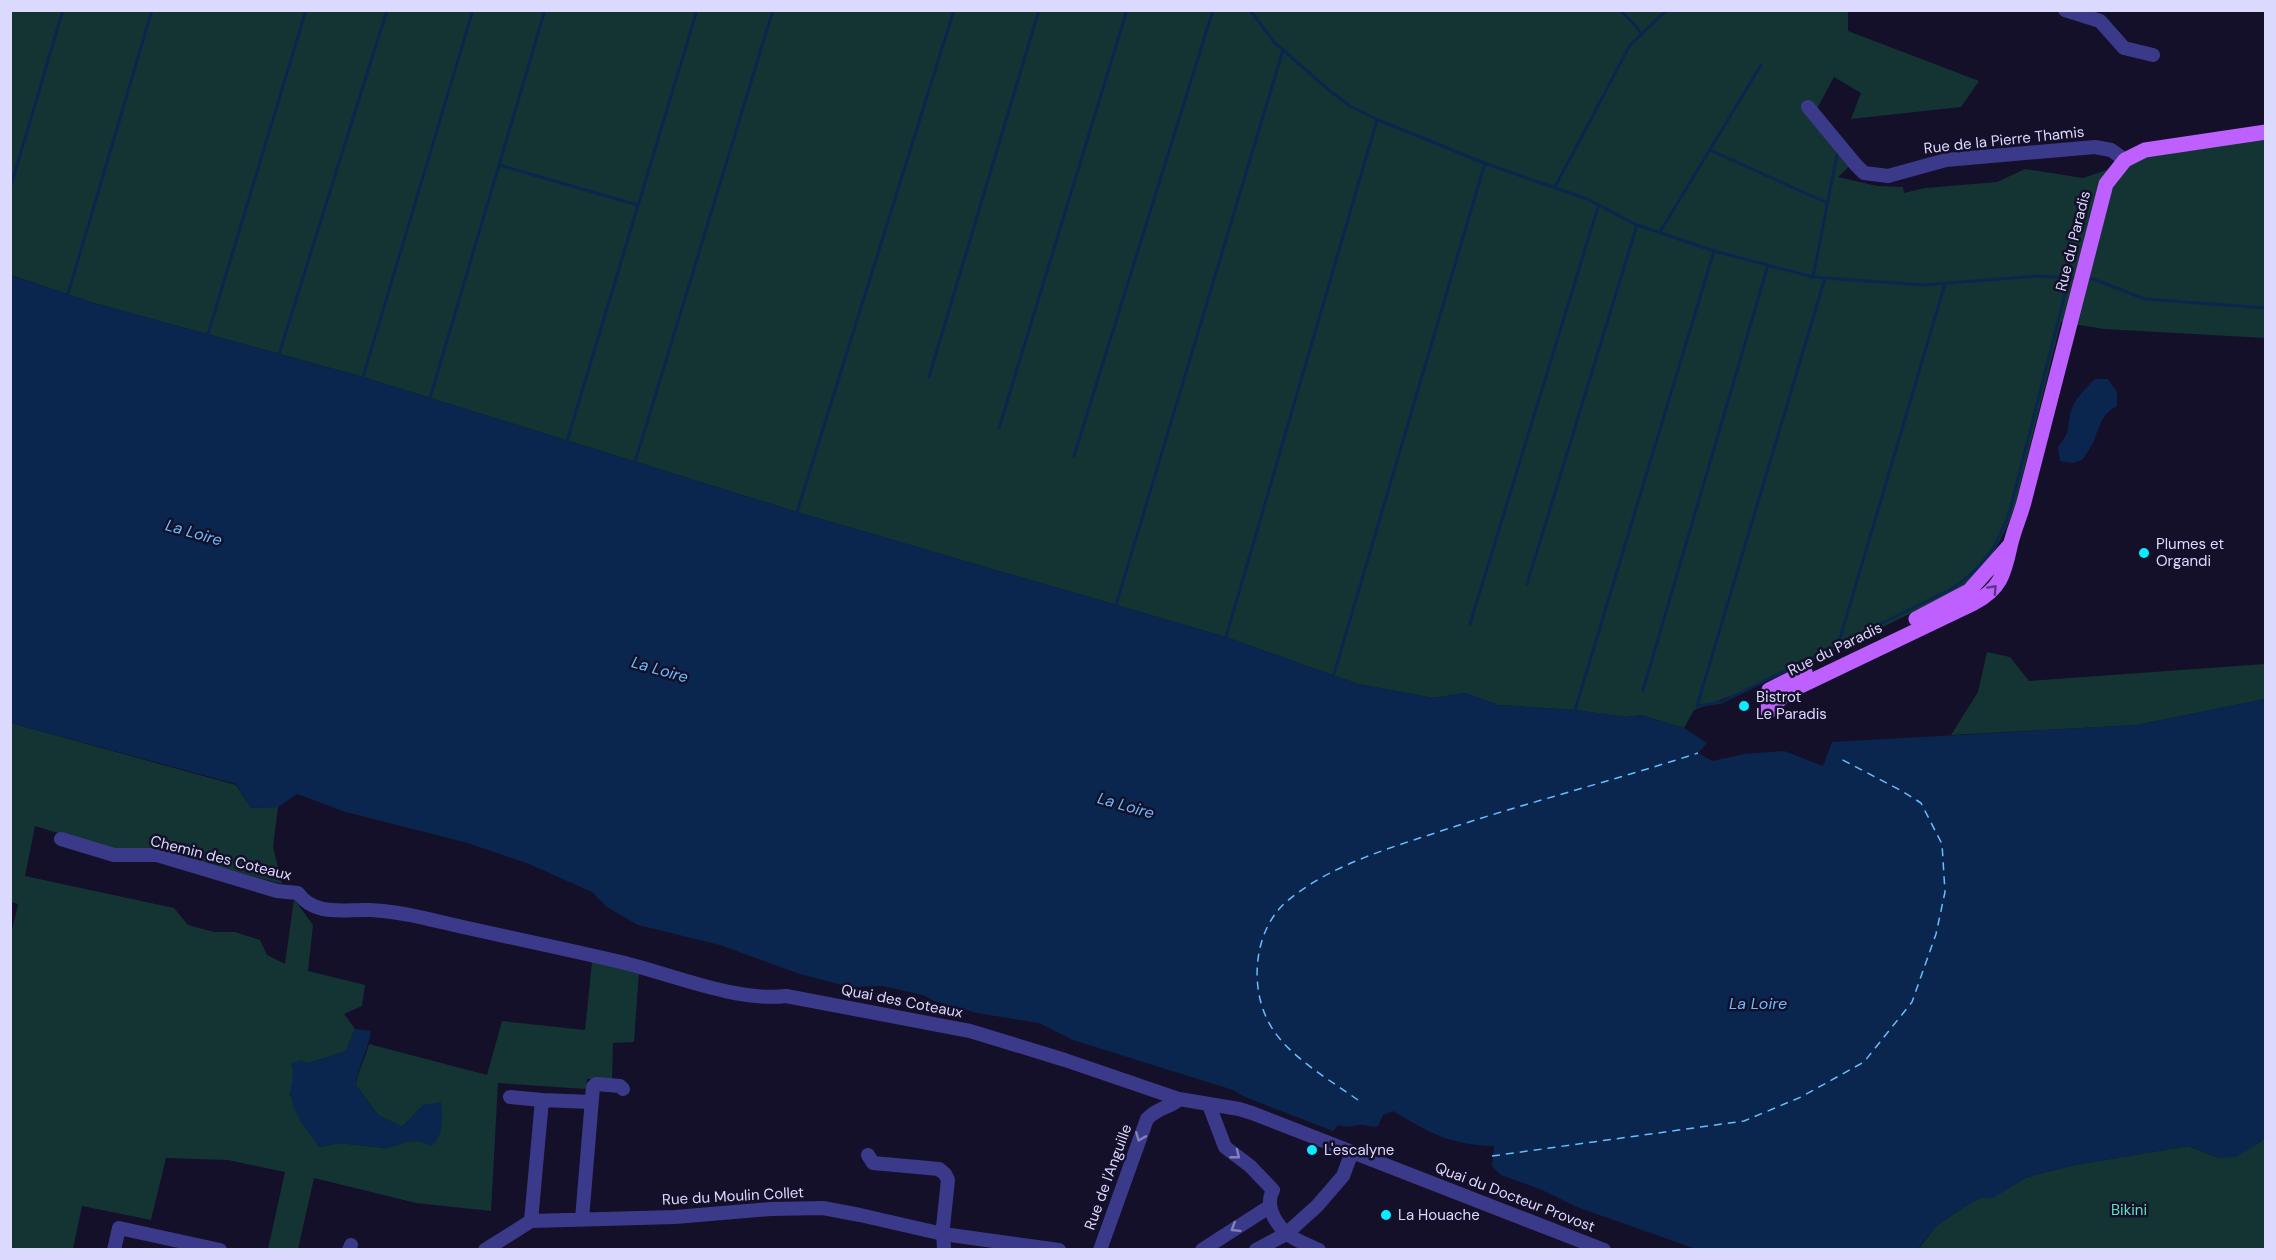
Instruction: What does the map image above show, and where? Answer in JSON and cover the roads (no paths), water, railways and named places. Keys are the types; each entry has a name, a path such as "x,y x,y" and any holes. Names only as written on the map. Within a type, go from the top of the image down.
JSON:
{"main road":[{"path":"2125,160 2139,152 2153,148 2265,132"},
{"name":"Rue du Paradis","path":"2011,545 1978,583 1963,596 1770,689 1768,712 1781,698 1795,688 1985,597 2000,580 2009,559 2027,493 2101,200 2106,184 2125,160"}],"street":[{"path":"2065,10 2100,21 2124,48 2152,55"},
{"name":"Rue de la Pierre Thamis","path":"1808,107 1864,173 1888,176 1946,160 2095,147 2110,150 2125,160"},
{"name":"Chemin des Coteaux","path":"61,838 114,855 157,855 277,891 298,893 309,905 320,909 370,910"},
{"name":"Quai des Coteaux","path":"370,910 422,917 625,963 729,991 756,996 786,996 970,1031 1179,1099 1245,1111 1414,1176"},
{"path":"582,1219 593,1087 596,1084 620,1086 623,1089"},
{"path":"510,1097 591,1102"},
{"name":"Rue de l'Anguille","path":"1100,1250 1147,1119 1154,1111 1175,1104 1179,1099"},
{"path":"531,1221 542,1100"},
{"path":"1202,1250 1269,1202 1273,1190 1225,1147 1209,1105"},
{"path":"1256,1250 1286,1234 1317,1206 1343,1176 1352,1152"},
{"path":"868,1155 873,1163 939,1169 945,1174 948,1180 943,1234 944,1250"},
{"name":"Quai du Docteur Provost","path":"1414,1176 1604,1250"},
{"path":"1269,1202 1286,1234 1319,1250"},
{"name":"Rue du Moulin Collet","path":"484,1250 531,1221 675,1217 771,1209 823,1208 943,1234 1059,1250"},
{"path":"114,1250 119,1228 220,1250"}],"water":[{"name":"La Loire","path":"10,275 94,303 363,377 797,512 1226,637 1358,684 1433,698 1465,693 1498,705 1575,710 1626,717 1641,715 1684,728 1707,743 1698,753 1712,761 1745,754 1784,751 1823,766 1832,742 2137,725 2265,699 2265,1137 2261,1142 2236,1157 2219,1158 2188,1146 2075,1165 2027,1177 1993,1198 1980,1198 1964,1207 1936,1226 1918,1249 1696,1249 1577,1207 1540,1189 1501,1175 1492,1166 1494,1146 1452,1140 1418,1126 1393,1111 1383,1115 1378,1126 1338,1125 1333,1131 1245,1097 1233,1090 1073,1040 1039,1023 977,1013 934,1001 923,995 882,986 850,987 800,974 720,945 638,925 607,907 592,892 529,864 468,843 346,812 297,794 278,807 251,808 236,784 11,723"},
{"path":"2095,379 2108,379 2117,392 2117,406 2104,417 2093,443 2082,460 2073,463 2060,461 2058,447 2067,433 2073,406"},
{"path":"355,1029 371,1031 356,1085 378,1115 402,1127 423,1105 441,1102 442,1126 432,1146 419,1141 386,1148 339,1143 319,1147 302,1123 291,1097 293,1073 291,1064 301,1060 309,1063 346,1051"}],"waterway":[{"path":"10,189 63,10"},
{"path":"68,294 152,10"},
{"path":"208,334 306,10"},
{"path":"279,354 387,10"},
{"path":"363,377 473,10"},
{"path":"430,398 545,10"},
{"path":"567,441 697,10"},
{"path":"635,462 773,10"},
{"path":"797,512 954,10"},
{"path":"929,377 1039,10"},
{"path":"999,428 1127,10"},
{"path":"1074,456 1213,10"},
{"path":"1250,10 1274,42 1350,106 1484,163 1587,199 1637,225 1714,251 1813,277 1923,285 2037,276 2076,278"},
{"path":"1620,10 1642,35"},
{"path":"1555,187 1630,45 1667,10"},
{"path":"1116,605 1283,50"},
{"path":"1660,232 1761,65"},
{"path":"1226,637 1377,120"},
{"path":"1710,150 1827,203"},
{"path":"1813,277 1837,155"},
{"path":"1334,674 1485,163"},
{"path":"499,165 638,205"},
{"path":"1470,624 1598,207"},
{"path":"1527,584 1637,225"},
{"path":"1575,710 1714,251"},
{"path":"1643,690 1768,265"},
{"path":"1825,278 1697,706 1722,702 1951,589 1980,565 1995,545 2010,510 2069,278"},
{"path":"2086,279 2093,279 2145,299 2266,308"},
{"path":"1838,645 1945,284"}],"place":[{"name":"Plumes et Organdi","path":"2144,553"},
{"name":"Bistrot Le Paradis","path":"1744,706"},
{"name":"L'escalyne","path":"1312,1150"},
{"name":"La Houache","path":"1386,1215"}],"park label":[{"name":"Bikini","path":"2129,1210"}]}
